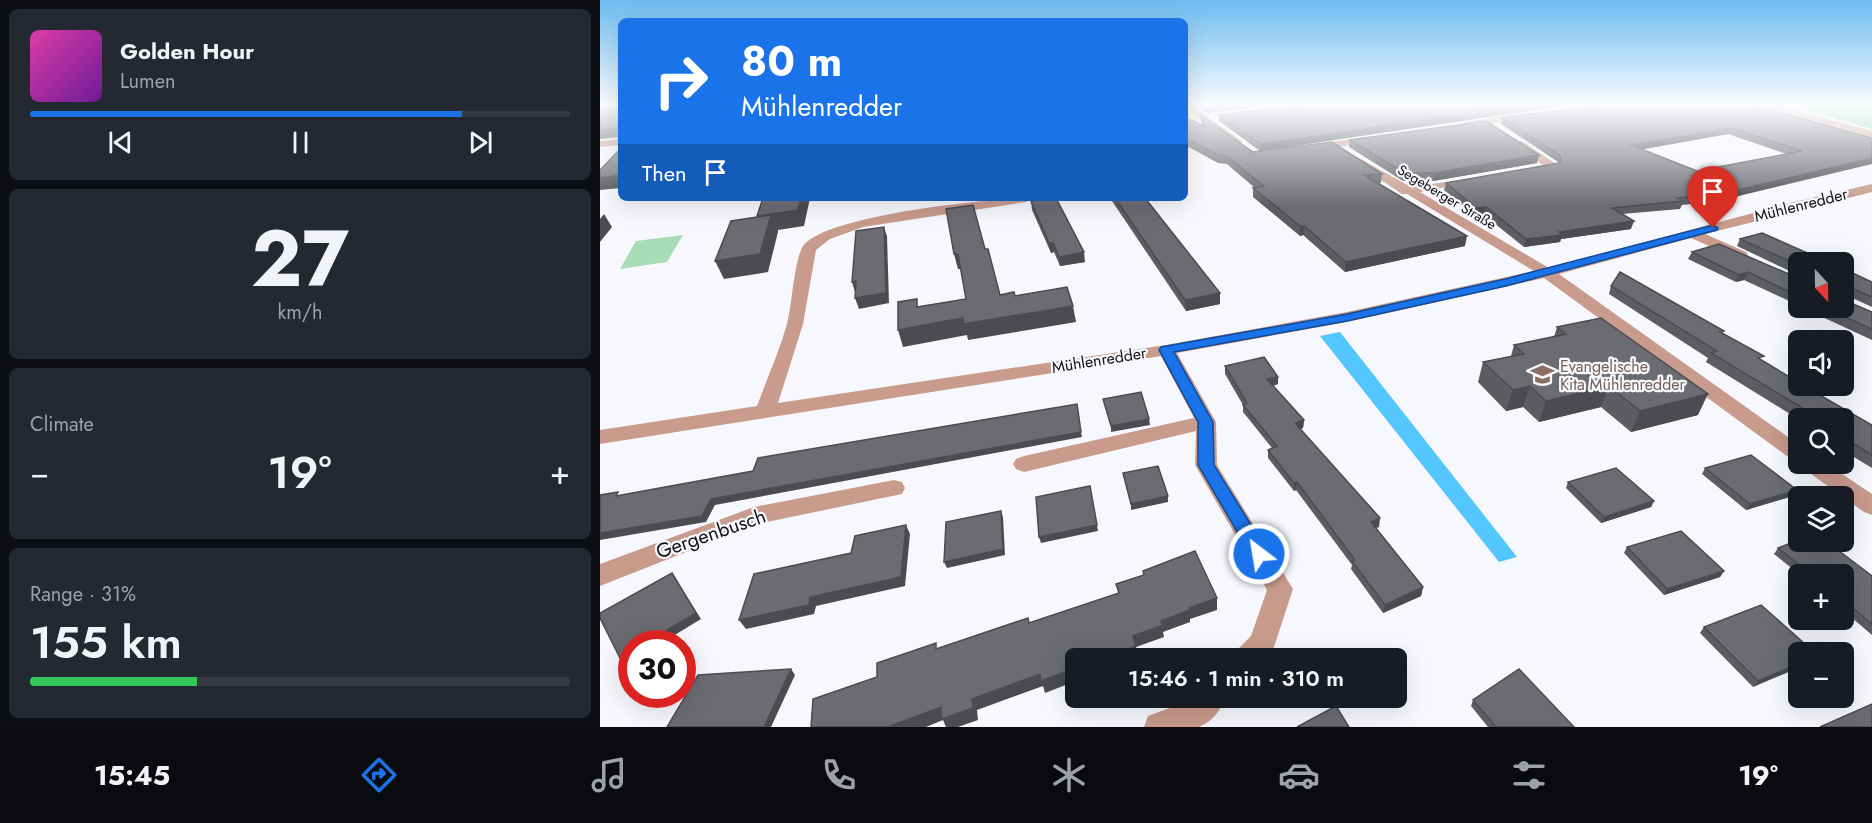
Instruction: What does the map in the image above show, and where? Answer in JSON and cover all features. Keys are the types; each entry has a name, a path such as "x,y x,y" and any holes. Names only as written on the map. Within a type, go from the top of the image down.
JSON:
{"street":[{"path":"1236,139 1249,150"},
{"path":"1301,150 1375,139"},
{"path":"1512,139 1552,166 1519,172"},
{"path":"600,144 618,142"},
{"name":"Segeberger Straße","path":"1334,145 1406,191 1547,273 1788,447"},
{"path":"1406,191 1485,178"},
{"name":"Mühlenredder","path":"600,437 1166,350 1347,317 1547,273 1794,206 1872,188"},
{"path":"765,412 795,324 809,248 825,236 860,223 1006,201"},
{"path":"1693,234 1756,262"},
{"path":"1166,350 1206,422 1206,465 1281,589 1262,644 1258,648"},
{"path":"1024,464 1206,422"},
{"path":"1826,474 1872,506"},
{"name":"Gergenbusch","path":"600,575 754,516 894,488"},
{"path":"1160,727 1203,713"}],"green space":[{"path":"683,235 667,262 620,269 636,241"}],"water":[{"path":"1340,332 1517,557 1499,562 1320,336"}],"building":[{"path":"1188,139 1235,139 1253,152 1332,142 1382,174 1364,175 1467,236 1346,262 1304,226 1300,226 1253,188 1264,186 1226,156 1218,155"},
{"path":"1254,139 1296,139 1261,144"},
{"path":"1514,139 1539,155 1434,173 1404,173 1350,140"},
{"path":"1535,139 1667,139 1631,145 1697,171 1802,151 1765,139 1872,139 1872,158 1721,194 1677,198 1683,201 1612,208 1634,221 1559,232 1562,235 1526,239 1486,207 1476,208 1446,183 1559,163 1560,155"},
{"path":"618,151 618,175 600,178 600,170"},
{"path":"762,201 800,201 798,210 757,216"},
{"path":"1031,201 1058,201 1084,252 1059,257 1053,243 1049,243"},
{"path":"1117,201 1147,201 1220,293 1185,300"},
{"path":"973,205 1000,295 1014,292 1015,296 1067,287 1073,306 964,324 963,318 898,330 898,302 917,299 917,307 966,299 958,254 954,254 946,209"},
{"path":"771,215 760,254 715,261 731,221"},
{"path":"884,227 886,293 855,298 856,281 852,282 856,231"},
{"path":"1762,233 1805,252 1788,252 1788,261 1740,239"},
{"path":"1719,244 1788,274 1788,291 1748,272 1739,275 1692,252"},
{"path":"1620,272 1764,356 1758,358 1788,376 1788,396 1821,396 1842,408 1802,408 1711,353 1717,351 1611,286"},
{"path":"1854,274 1872,282 1872,297 1854,289"},
{"path":"1854,304 1872,312 1872,329 1847,318 1854,318"},
{"path":"1601,318 1708,394 1640,411 1609,386 1546,401 1530,386 1513,390 1483,362 1524,354 1514,345 1566,334 1557,327"},
{"path":"1264,357 1278,377 1267,379 1304,420 1295,423 1380,518 1371,522 1423,587 1385,605 1297,482 1294,483 1268,450 1277,446 1243,405 1247,403 1225,366"},
{"path":"1141,392 1149,419 1111,426 1103,399"},
{"path":"1077,404 1081,432 711,499 702,516 600,533 600,495 618,492 616,496 753,471 758,458"},
{"path":"1854,415 1872,425 1872,455 1854,444"},
{"path":"1751,455 1792,486 1788,486 1788,493 1750,504 1705,468"},
{"path":"1158,466 1168,496 1131,504 1123,473"},
{"path":"1616,468 1654,501 1604,517 1568,482"},
{"path":"1090,486 1097,525 1039,537 1036,497"},
{"path":"1001,511 1003,549 944,562 946,522"},
{"path":"906,525 901,577 810,597 809,605 739,620 754,574 851,553 855,536"},
{"path":"1681,531 1724,571 1667,589 1627,547"},
{"path":"1788,544 1788,552 1840,552 1872,576 1872,624 1854,609 1854,564 1798,564 1778,548"},
{"path":"1195,551 1217,598 1189,608 1190,610 1161,621 1163,625 1133,636 1136,646 1130,648 1065,648 1065,672 1041,681 1040,674 972,699 973,708 942,719 941,707 888,727 811,727 813,699 877,677 877,663 936,643 936,649 1028,618 1029,623 1119,593 1116,584 1144,575 1143,571"},
{"path":"672,573 696,613 667,630 618,630 618,654 600,618 600,613"},
{"path":"1761,605 1803,642 1788,642 1788,668 1758,681 1704,627"},
{"path":"791,669 764,727 667,727 678,708 696,708 698,675"},
{"path":"1519,669 1574,727 1496,727 1473,700"},
{"path":"1872,704 1872,727 1820,727"},
{"path":"1332,708 1337,708 1349,727 1297,727"}],"place":[{"name":"Evangelische Kita Mühlenredder","path":"1542,375"}],"route":[{"path":"1259,554 1206,465 1206,422 1166,350 1347,317 1547,273 1713,228"}]}
